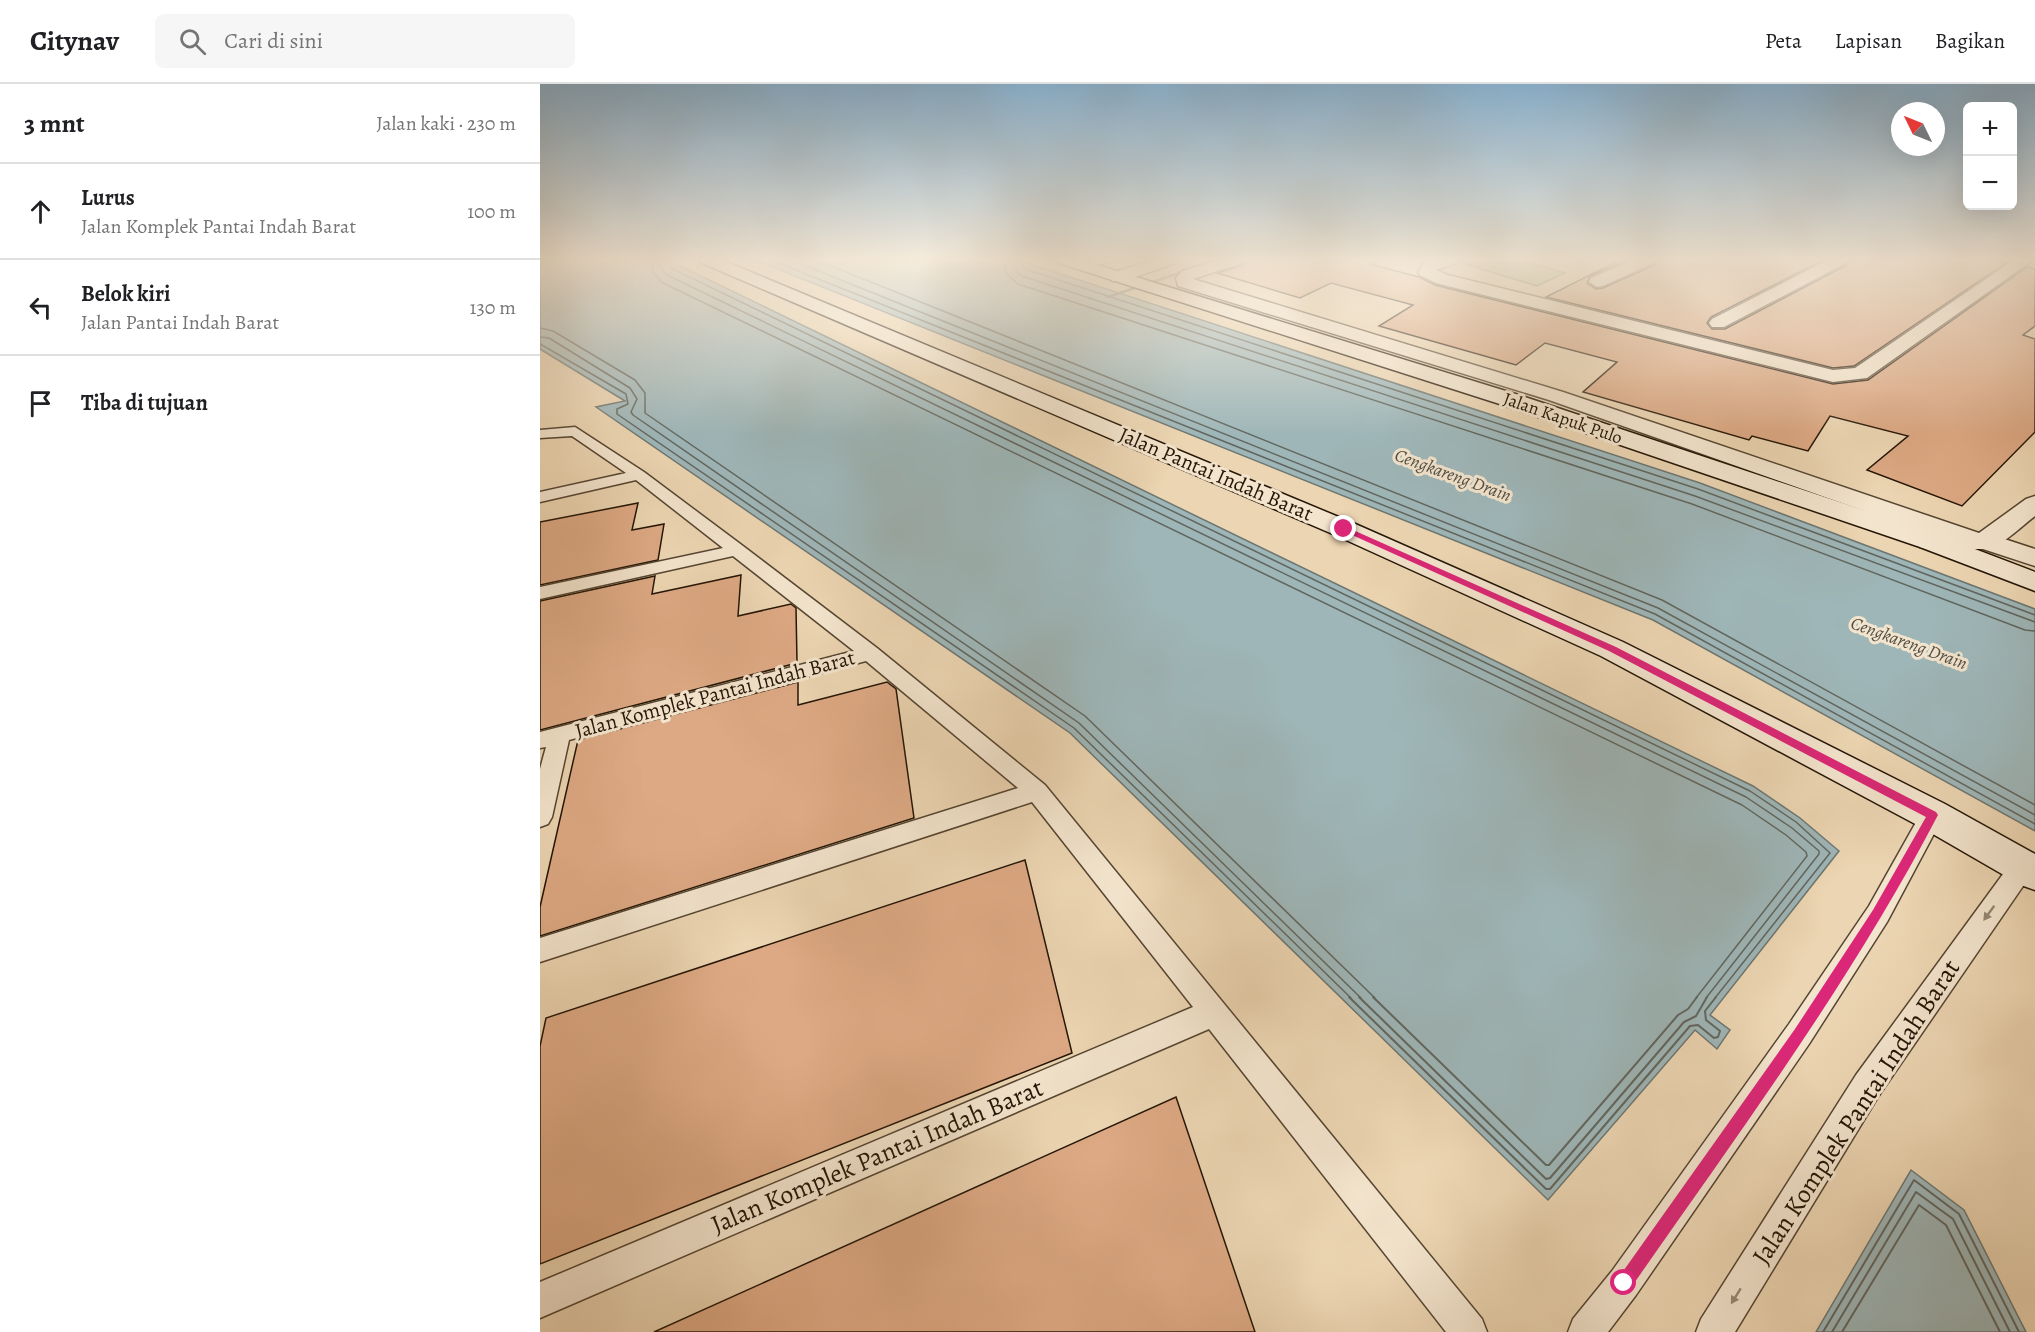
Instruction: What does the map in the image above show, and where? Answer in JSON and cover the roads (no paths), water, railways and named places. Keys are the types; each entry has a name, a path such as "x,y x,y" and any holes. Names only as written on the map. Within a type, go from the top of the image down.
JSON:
{"street":[{"name":"Jalan Pantai Indah Barat","path":"846,318 1333,524 1612,649 1932,815 2029,870"},
{"name":"Jalan Kapuk Pulo","path":"1252,318 1514,401 1929,541 2035,582"},
{"path":"1302,318 1556,396 2035,558"},
{"path":"1596,318 1833,376 1847,377 1860,374 1941,318"},
{"path":"1718,323 1727,318"},
{"path":"1929,541 1980,541 2035,504"}],"lane":[{"name":"Jalan Komplek Pantai Indah Barat","path":"540,434 575,431 639,476 870,652 1037,791 1469,1332"},
{"path":"540,497 639,476"},
{"path":"540,593 737,550"},
{"name":"Jalan Komplek Pantai Indah Barat","path":"540,817 550,738 870,652"},
{"path":"540,950 1037,791"},
{"path":"1586,1332 1624,1283 1799,1034 1878,914 1932,815"},
{"name":"Jalan Komplek Pantai Indah Barat","path":"1714,1332 1867,1086 2029,870"},
{"name":"Jalan Komplek Pantai Indah Barat","path":"540,1300 1215,1012"}],"water":[{"path":"540,318 788,318 1753,786 1800,818 1839,851 1710,1015 1730,1030 1717,1049 1695,1030 1548,1200 1070,733 596,407 625,401 540,349"},
{"name":"Cengkareng Drain","path":"900,318 1196,318 1700,483 2035,609 2035,831 1653,620"},
{"path":"1911,1170 1964,1210 2026,1332 1816,1332"}]}
